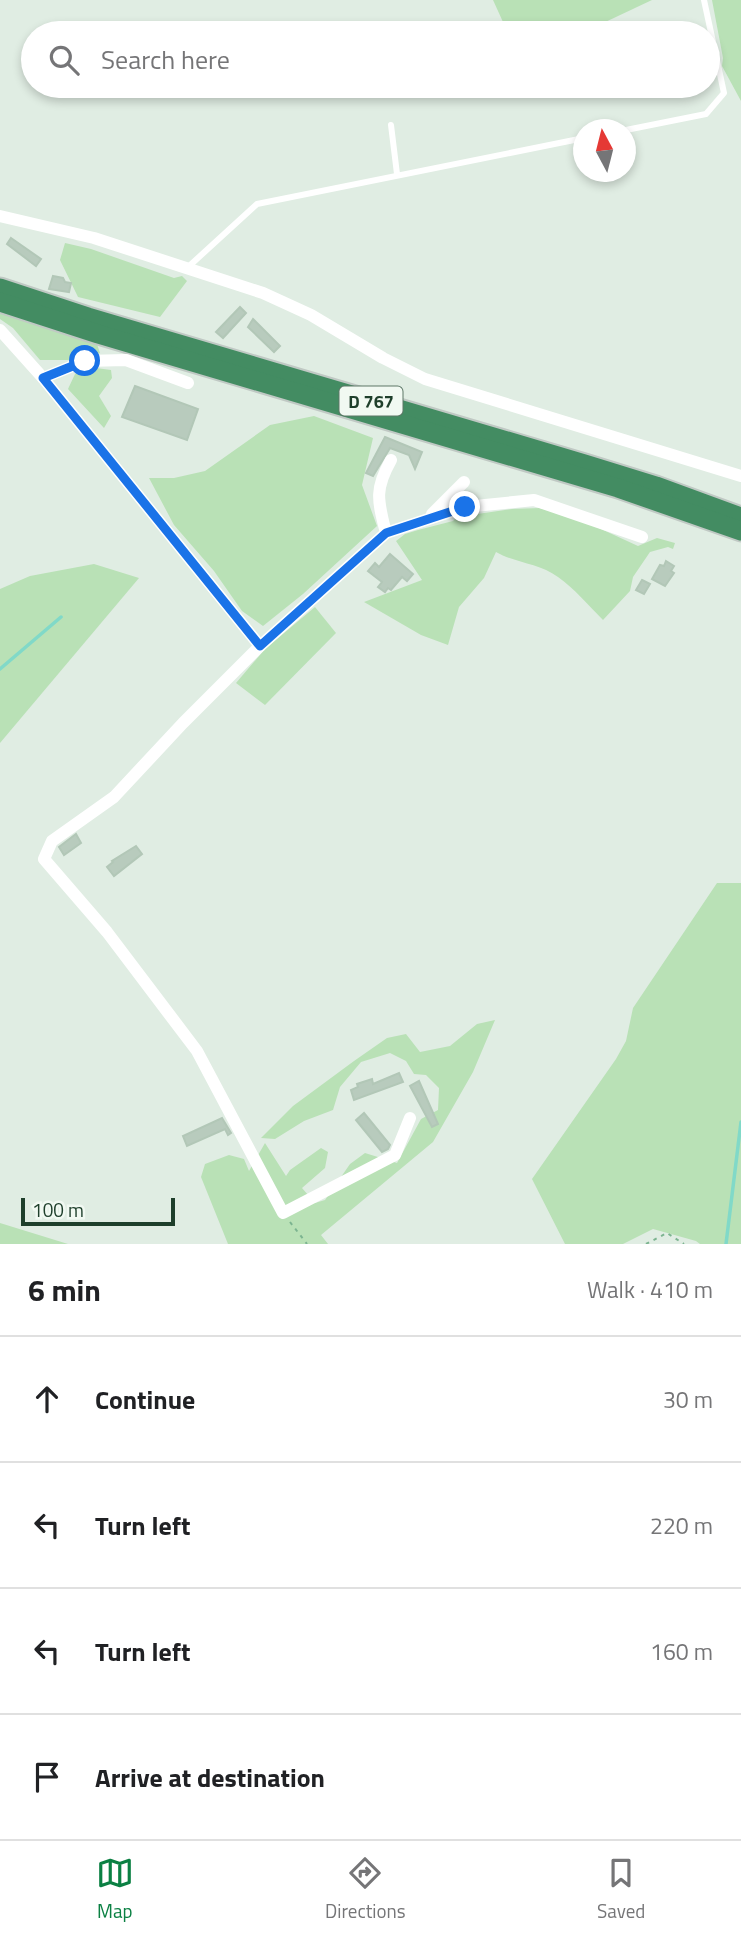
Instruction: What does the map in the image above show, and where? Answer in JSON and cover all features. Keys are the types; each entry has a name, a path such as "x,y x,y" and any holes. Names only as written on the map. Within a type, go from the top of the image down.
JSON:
{"highway":[{"name":"D 767","path":"0,288 89,317 609,471 741,517"},
{"name":"D 767","path":"0,302 111,338 618,488 741,531"}],"street":[{"path":"0,216 94,238 263,293 311,315 383,358 425,379 741,476"},
{"path":"0,330 43,378 260,646"},
{"path":"43,378 85,361 126,360 188,383"},
{"path":"386,533 377,499 382,475 391,460"},
{"path":"429,517 464,482"},
{"path":"410,1118 395,1155 283,1213 197,1051 107,932 44,859 52,841 114,797 260,646 386,533 465,507 534,500 642,537"}],"lane":[{"path":"705,0 709,21"},
{"path":"720,73 724,93 720,98"},
{"path":"636,128 706,114 720,98"},
{"path":"391,125 397,174"},
{"path":"187,268 257,204 573,140"}],"path":[{"path":"283,1213 307,1244"},
{"path":"646,1244 667,1233 684,1244"}],"green space":[{"path":"493,0 652,0 607,21 503,21"},
{"path":"712,0 741,0 741,101 722,66 720,21 716,21"},
{"path":"65,243 91,249 174,278 182,276 187,281 160,317 78,297 60,260"},
{"path":"0,312 97,344 100,353 68,360 40,360 13,328 0,319"},
{"path":"96,368 111,370 112,378 99,396 111,416 104,428 68,389 75,374"},
{"path":"314,416 373,438 362,485 377,526 303,594 263,626 242,611 214,571 174,525 149,478 174,478 205,471 270,425"},
{"path":"540,508 588,523 638,546 657,538 675,543 673,549 668,547 650,552 633,577 630,591 603,620 576,592 551,572 496,552 484,578 459,607 448,645 421,635 364,602 422,580 396,541 405,534 453,521 457,517"},
{"path":"94,564 139,578 0,743 0,589 30,576"},
{"path":"315,607 336,633 265,705 236,683 265,649"},
{"path":"717,883 741,883 741,1244 700,1244 653,1229 623,1244 565,1244 532,1179 616,1059 626,1041 633,1008"},
{"path":"495,1020 473,1072 433,1142 321,1235 328,1244 228,1244 201,1177 205,1164 229,1155 244,1159 249,1171 265,1143 286,1176 290,1170 321,1148 328,1152 325,1168 302,1188 315,1203 325,1200 350,1164 365,1153 397,1163 421,1119 438,1110 439,1088 426,1075 414,1074 406,1061 390,1053 361,1062 340,1087 333,1110 304,1121 275,1139 261,1138 293,1106 387,1038 406,1034 420,1052 450,1046 477,1024"},
{"path":"0,1223 68,1244 0,1244"}],"building":[{"path":"11,238 41,259 36,266 7,244"},
{"path":"53,276 71,283 69,292 49,289"},
{"path":"240,307 246,313 223,338 216,332"},
{"path":"253,319 280,346 274,352 248,327"},
{"path":"135,386 198,409 187,440 122,417"},
{"path":"385,437 422,452 415,469 409,455 390,448 373,476 366,473"},
{"path":"390,554 413,574 407,581 402,577 391,590 388,588 385,592 378,587 382,582 368,571 375,563 379,567"},
{"path":"666,561 674,566 671,571 674,573 665,586 652,579 660,565 664,566"},
{"path":"642,580 650,584 644,594 636,590"},
{"path":"76,834 81,843 64,855 59,847"},
{"path":"136,846 142,854 114,876 107,867"},
{"path":"399,1073 403,1082 354,1100 351,1090 358,1087 357,1084 372,1079 373,1084"},
{"path":"419,1081 438,1124 432,1127 410,1086"},
{"path":"364,1113 390,1145 388,1149 382,1152 356,1120"},
{"path":"222,1118 231,1133 228,1135 225,1129 187,1146 183,1136"}],"waterway":[{"path":"0,669 61,617"},
{"path":"726,1244 741,1122"}],"route":[{"path":"85,361 43,378 260,646 386,533 465,507"}]}
